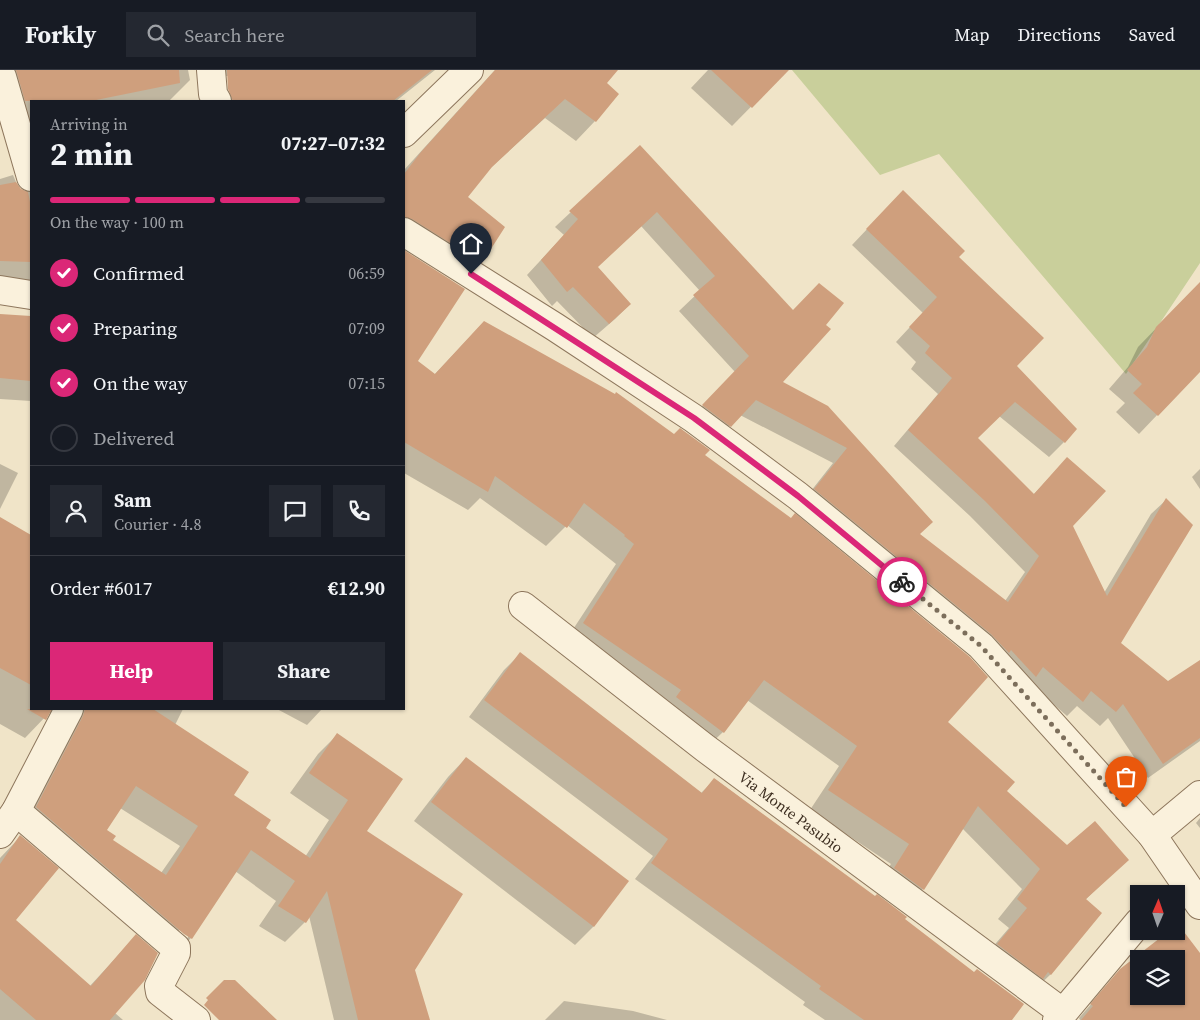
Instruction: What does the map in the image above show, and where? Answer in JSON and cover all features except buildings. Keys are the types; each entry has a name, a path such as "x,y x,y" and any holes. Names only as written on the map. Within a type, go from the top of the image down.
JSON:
{"street":[{"path":"211,70 213,94 216,100"},
{"path":"405,132 469,70"},
{"path":"2,77 30,174"},
{"path":"405,233 555,327 694,418 798,496 981,646 1152,835 1172,885"},
{"path":"0,290 30,295"},
{"name":"Via Monte Pasubio","path":"523,606 705,748 1060,1016 1130,933"},
{"path":"0,834 16,811 68,710"},
{"path":"1152,835 1200,794"},
{"path":"16,811 176,948 176,954 159,986 160,992 196,1020"},
{"path":"1185,895 1200,905"}],"green space":[{"path":"792,70 1200,70 1200,263 1126,374 939,154 880,175"}],"way so far":[{"path":"902,582 981,646 1126,807"}],"route":[{"path":"471,274 694,418 798,496 902,582"}]}
